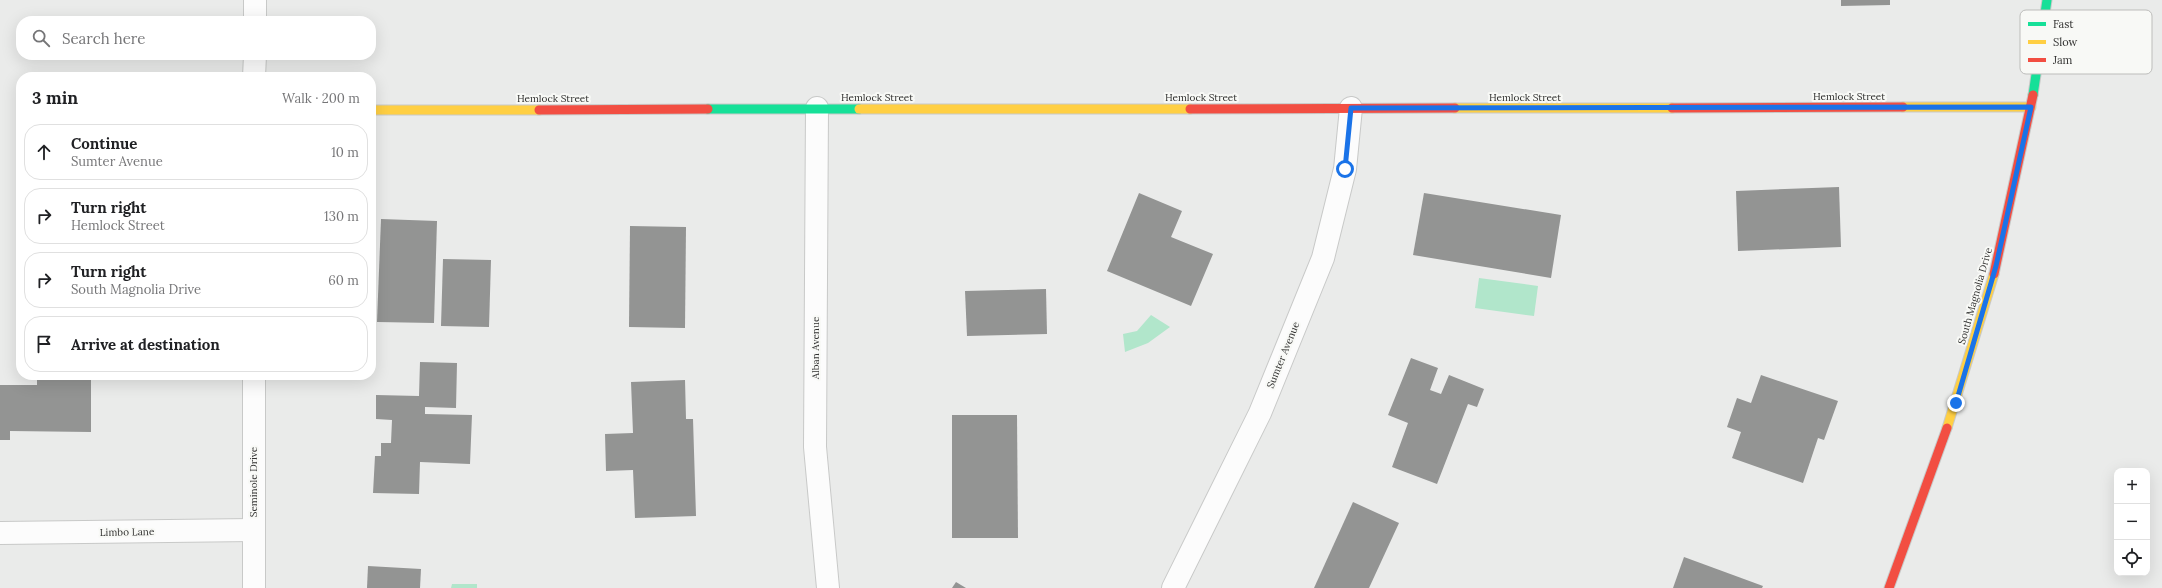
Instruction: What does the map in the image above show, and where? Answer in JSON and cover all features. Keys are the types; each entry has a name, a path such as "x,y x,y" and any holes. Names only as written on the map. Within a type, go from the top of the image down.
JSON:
{"street":[{"path":"255,0 255,16"},
{"name":"South Magnolia Drive","path":"2046,10 2047,0"},
{"path":"254,60 254,72"},
{"name":"South Magnolia Drive","path":"1889,588 1956,403 1994,274 2031,107 2036,74"},
{"name":"Hemlock Street","path":"376,110 2031,107"},
{"name":"Alban Avenue","path":"817,108 815,447 828,588"},
{"name":"Sumter Avenue","path":"1173,588 1260,413 1323,258 1345,169 1351,108"},
{"name":"Seminole Drive","path":"254,380 254,588"},
{"name":"Limbo Lane","path":"0,533 253,530"}],"shaded area":[{"path":"1479,278 1538,286 1534,316 1475,308"},
{"path":"1151,315 1170,327 1148,343 1125,352 1123,334 1137,331"},
{"path":"452,584 477,584 477,588 451,588"}],"building":[{"path":"1841,0 1890,0 1890,5 1841,6"},
{"path":"1839,187 1841,247 1738,251 1736,191"},
{"path":"1139,193 1182,211 1171,237 1213,254 1191,306 1107,271"},
{"path":"1424,193 1561,215 1551,278 1413,255"},
{"path":"381,219 437,221 434,323 377,322"},
{"path":"630,226 686,227 685,328 629,327"},
{"path":"443,259 491,260 489,327 441,326"},
{"path":"1046,289 1047,334 967,336 965,291"},
{"path":"1411,358 1438,368 1430,390 1441,394 1449,375 1484,389 1477,407 1468,404 1437,484 1392,467 1408,423 1388,415"},
{"path":"420,362 457,363 456,408 425,407 425,414 472,415 470,464 420,462 419,494 373,493 375,456 381,456 381,443 391,443 392,420 376,419 376,395 419,396"},
{"path":"1761,375 1838,401 1824,440 1818,438 1803,483 1732,458 1741,432 1727,427 1737,398 1751,403"},
{"path":"37,380 91,380 91,432 10,431 10,440 0,440 0,385 37,385"},
{"path":"685,380 686,419 693,419 696,516 635,518 633,470 606,471 605,434 633,433 631,382"},
{"path":"952,415 1017,415 1018,538 952,538"},
{"path":"1353,502 1399,523 1369,588 1314,588"},
{"path":"1684,557 1763,586 1762,588 1673,588"},
{"path":"368,566 421,569 420,588 367,588"},
{"path":"956,582 966,588 952,588"}],"traffic: fast":[{"path":"2046,10 2047,0"},
{"path":"2033,95 2036,74"},
{"path":"708,109 859,109"}],"traffic: slow":[{"path":"1903,107 2031,107"},
{"path":"1455,108 1672,108"},
{"path":"859,109 1190,109"},
{"path":"376,110 539,110"},
{"path":"1947,428 1994,274"}],"traffic: jam":[{"path":"1994,274 2033,95"},
{"path":"1672,108 1903,107"},
{"path":"1190,109 1455,108"},
{"path":"539,110 708,109"},
{"path":"1889,588 1947,428"}],"route":[{"path":"1345,169 1351,108 2031,107 1996,266 1956,403"}]}
